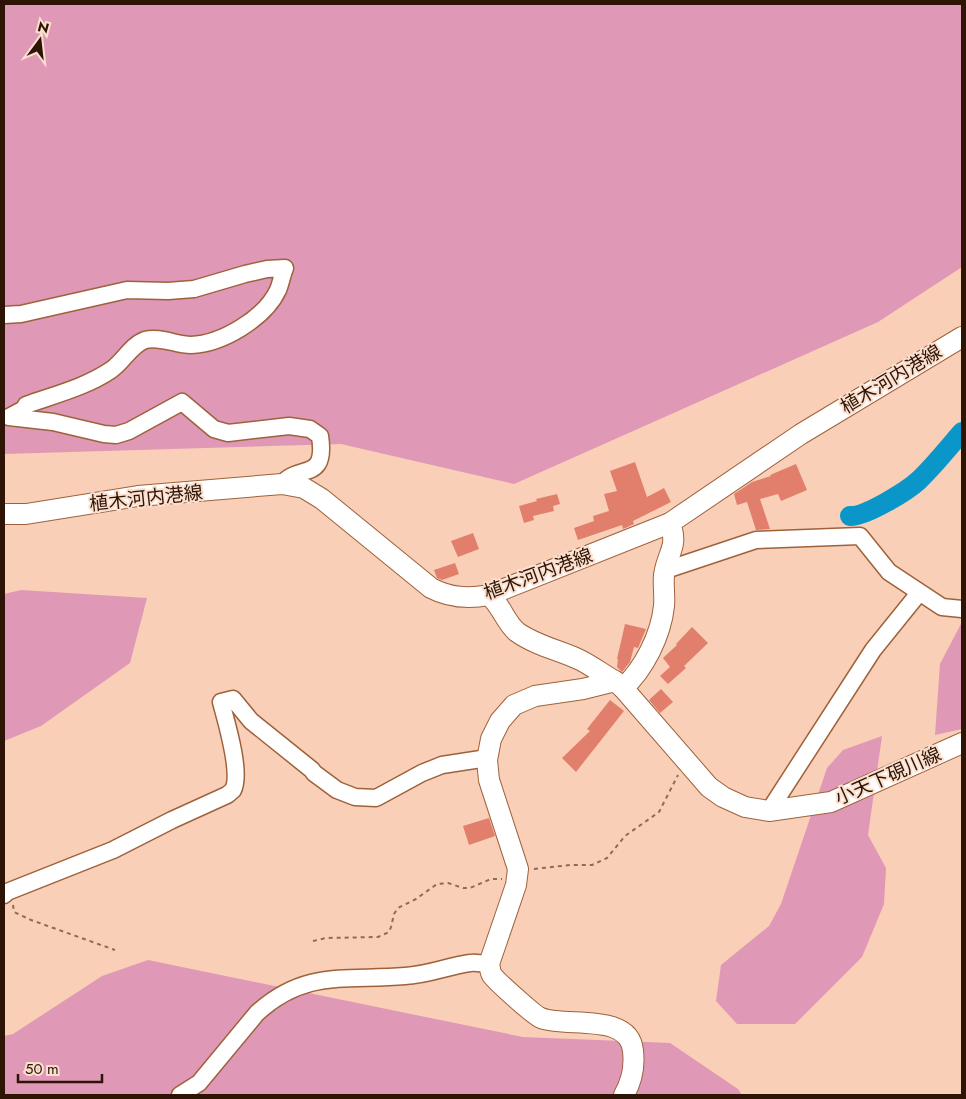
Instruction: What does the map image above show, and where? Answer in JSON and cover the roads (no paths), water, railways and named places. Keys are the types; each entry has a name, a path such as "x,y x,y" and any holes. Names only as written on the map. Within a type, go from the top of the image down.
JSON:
{"main road":[{"name":"植木河内港線","path":"4,514 26,514 138,496 282,484 304,488 322,499 431,588 442,594 464,598 489,595 670,523 801,434 962,337"},
{"path":"624,1095 632,1081 634,1060 633,1045 627,1034 610,1026 591,1023 554,1022 539,1018 492,975 489,964 516,883 518,869 489,780 487,760 491,739 500,721 514,705 535,696 630,682 647,658 659,631 664,607 664,574 674,545 670,523"},
{"path":"489,595 496,601 509,625 518,632 578,660 619,684"},
{"name":"小天下硯川線","path":"619,684 709,787 723,797 745,807 769,812 831,802 962,743"}],"street":[{"path":"4,315 21,314 126,290 168,291 194,289 252,272 284,268 277,291 262,311 236,332 208,342 190,345 164,340 147,340 137,345 110,370 85,383 26,405 24,409 9,417 53,422 116,435 129,431 182,402 214,430 228,433 289,426 310,429 320,436 322,448 318,464 312,470 286,479 282,484"},
{"path":"666,568 672,568 756,540 854,535 860,536 864,540 890,572 919,593 942,607 962,610"},
{"path":"769,812 873,650 919,593"},
{"path":"10,892 114,850 172,820 227,796 232,791 236,775 222,702 233,698 251,721 314,773 337,790 354,797 376,798 422,773 442,765 481,759 487,760"},
{"path":"180,1095 199,1082 256,1013 288,990 306,983 344,978 406,976 471,963 489,964"}],"waterway":[{"path":"850,516 875,508 913,485 930,469 962,432"}]}
